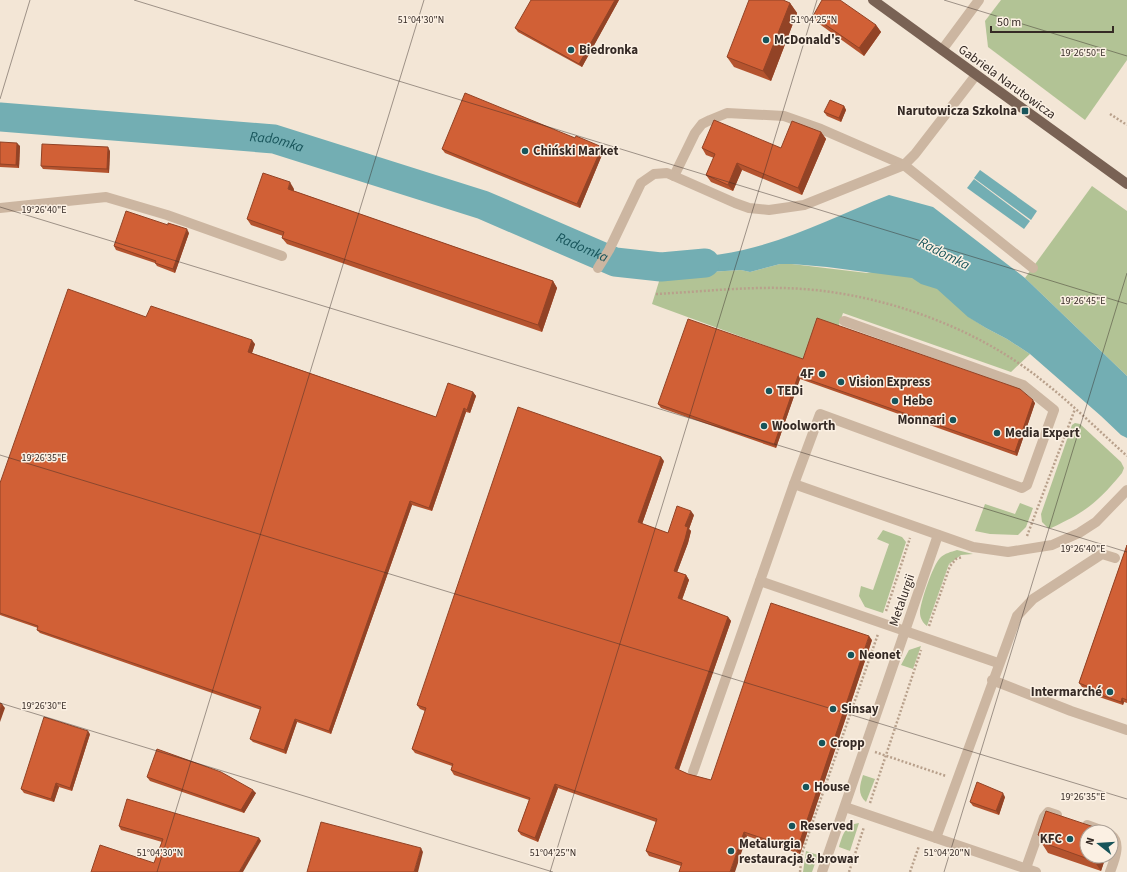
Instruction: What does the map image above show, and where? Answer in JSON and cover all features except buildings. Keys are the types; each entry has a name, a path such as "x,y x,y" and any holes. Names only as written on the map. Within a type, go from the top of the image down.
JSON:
{"main road":[{"name":"Gabriela Narutowicza","path":"873,0 1127,184"}],"street":[{"path":"942,50 978,0"},
{"path":"598,268 609,250 641,183 654,174 662,172 674,176 749,208 769,210 804,205 904,165 915,154 976,75"},
{"path":"674,176 698,129 710,120 727,113 784,116 904,165 1033,268"},
{"path":"0,208 106,197 167,215 282,256"},
{"path":"693,772 820,414 1022,488 1028,485 1054,410 1023,385 844,321"},
{"path":"794,484 973,547 1008,552 1052,545 1079,533 1096,522 1127,490"},
{"name":"Metalurgii","path":"822,872 938,535"},
{"path":"936,838 998,663 1017,616 1033,599 1102,554 1115,558"},
{"path":"760,580 998,663"},
{"path":"992,680 1071,711 1127,730"},
{"path":"845,807 1036,872"},
{"path":"1026,868 1046,813 1050,812 1064,817"},
{"path":"1077,822 1083,824"}],"path":[{"path":"1110,114 1127,125"},
{"path":"1027,536 1074,409"},
{"path":"800,872 802,853 910,537"},
{"path":"849,872 863,829 866,814 950,566 956,559 964,557"},
{"path":"840,741 886,755 956,780"},
{"path":"910,872 923,833"}],"green space":[{"path":"1001,0 1127,0 1127,60 1085,120 988,47 985,21"},
{"path":"1092,186 1127,211 1127,376 1025,278"},
{"path":"917,263 969,317 1030,354 1011,372 843,313 838,328 805,360 652,304 661,275 741,270 750,272 780,264 792,264 867,273"},
{"path":"1075,423 1080,424 1121,462 1124,468 1122,473 1106,492 1091,505 1073,517 1051,528 1048,528 1042,522 1041,514 1072,425"},
{"path":"1020,503 1033,508 1026,527 1018,535 990,534 975,531 985,504 1015,514"},
{"path":"883,530 902,537 906,542 883,613 865,607 859,596 861,586 873,590 889,544 877,539"},
{"path":"957,550 973,554 961,555 949,564 927,626 922,620 920,613 927,584 940,558"},
{"path":"921,646 913,669 901,665 909,650"},
{"path":"863,775 875,779 866,802 860,793"},
{"path":"859,823 850,851 839,847 845,831 854,824"},
{"path":"806,851 818,855 812,872 803,872"}],"water":[{"path":"980,170 1037,211 1031,220 974,178"},
{"path":"974,179 1030,221 1024,229 967,188"},
{"path":"889,195 933,207 1025,278 1127,376 1127,438 1121,435 1030,354 968,317 937,289 921,284 912,278 792,264 780,264 750,272 741,270 661,275 667,258 711,256 755,247 806,230"}],"waterway":[{"name":"Radomka","path":"0,117 274,139 483,205 615,262 661,267 705,263"}],"place":[{"name":"McDonald's","path":"766,40"},
{"name":"Biedronka","path":"571,50"},
{"name":"Narutowicza Szkolna","path":"1025,111"},
{"name":"Chiński Market","path":"525,151"},
{"name":"4F","path":"822,374"},
{"name":"Vision Express","path":"841,382"},
{"name":"TEDi","path":"769,391"},
{"name":"Hebe","path":"895,401"},
{"name":"Monnari","path":"953,420"},
{"name":"Woolworth","path":"764,426"},
{"name":"Media Expert","path":"997,433"},
{"name":"Neonet","path":"851,655"},
{"name":"Intermarché","path":"1110,692"},
{"name":"Sinsay","path":"833,709"},
{"name":"Cropp","path":"822,743"},
{"name":"House","path":"806,787"},
{"name":"Reserved","path":"792,826"},
{"name":"KFC","path":"1070,839"},
{"name":"Metalurgia restauracja & browar","path":"731,851"}]}
